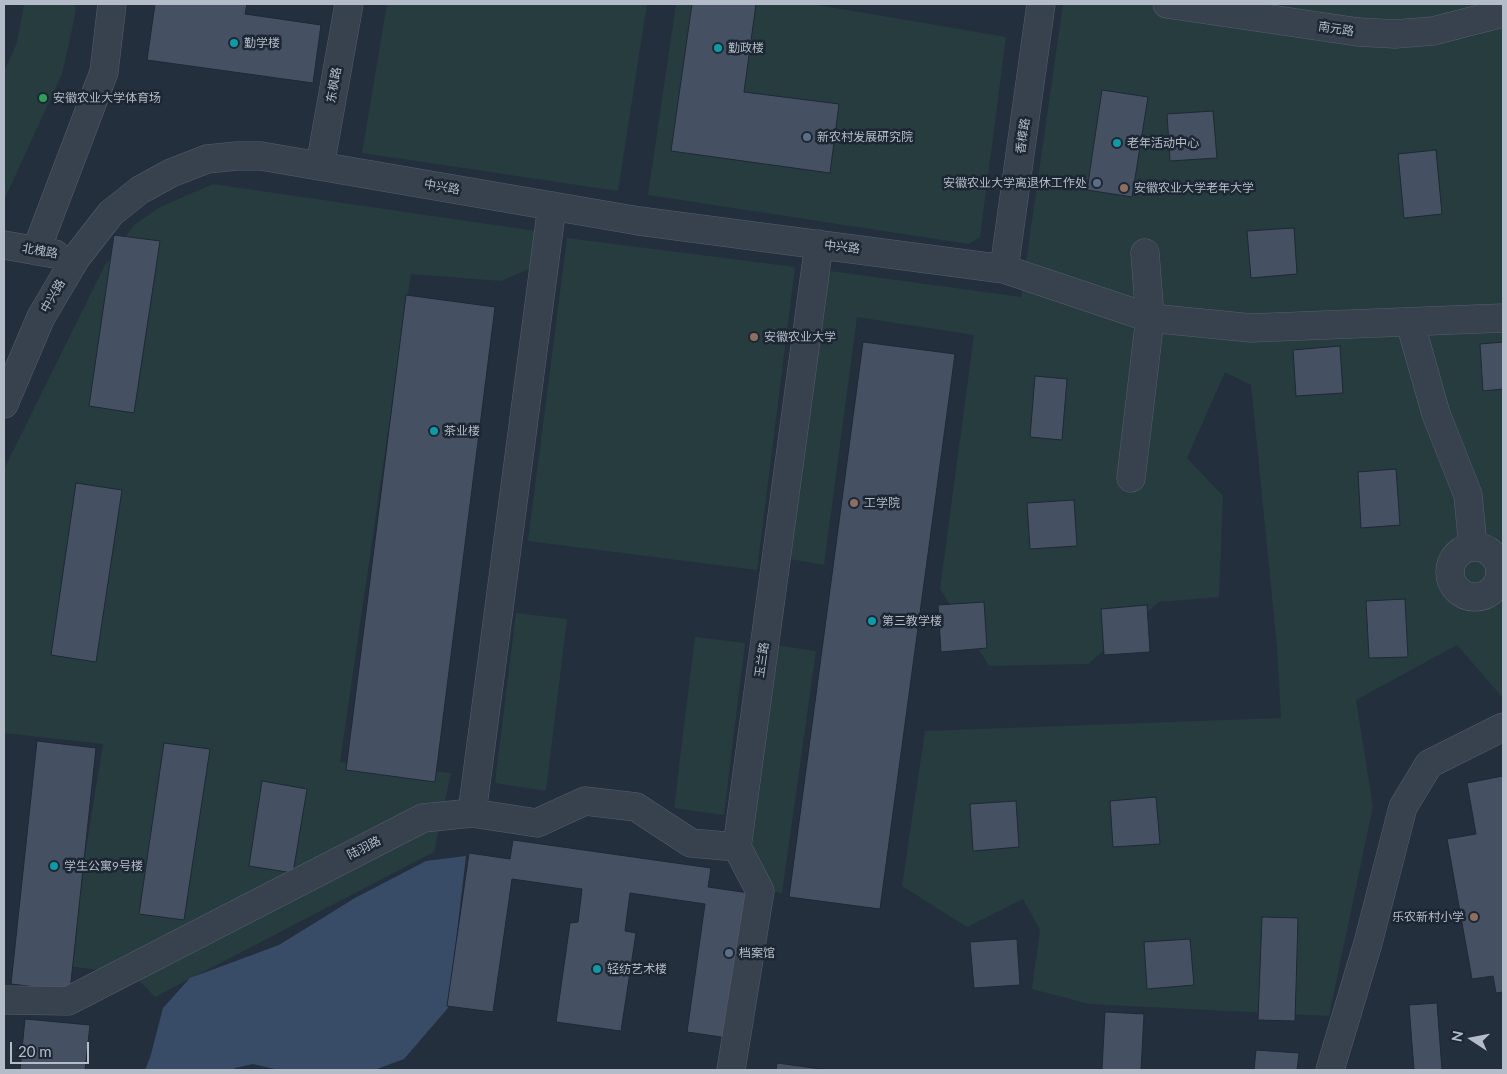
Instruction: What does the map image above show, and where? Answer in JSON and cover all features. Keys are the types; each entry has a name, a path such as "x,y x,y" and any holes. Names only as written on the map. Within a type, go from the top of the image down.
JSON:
{"street":[{"path":"36,251 104,72 112,4"},
{"name":"东枫路","path":"320,166 349,4"},
{"name":"香樟路","path":"1004,269 1041,4"},
{"name":"南元路","path":"1168,4 1358,32 1395,34 1432,30 1503,13"},
{"name":"中兴路","path":"4,404 41,317 76,258 111,213 140,190 171,173 207,159 237,156 261,156 639,221 1004,269 1150,318 1252,328 1503,318"},
{"path":"472,813 552,206"},
{"name":"玉兰路","path":"737,847 818,244"},
{"name":"北槐路","path":"4,245 76,258"},
{"path":"1131,478 1150,318 1144,253"},
{"path":"1410,322 1436,414 1468,495 1473,547"},
{"path":"1330,1070 1368,943 1403,807 1429,764 1503,726"},
{"name":"陆羽路","path":"4,1000 68,1001 423,818 472,813 537,823 585,801 636,807 691,843 737,847"},
{"path":"731,1070 760,891 737,847"}],"green space":[{"path":"24,4 75,4 76,11 62,74 4,200 4,72 17,42"},
{"path":"387,4 647,4 618,191 362,153"},
{"path":"676,4 812,4 1006,37 980,237 969,244 648,195"},
{"path":"1063,4 1503,4 1503,698 1457,645 1356,700 1373,806 1329,1016 1089,1004 1032,989 1040,930 1023,899 967,927 902,886 925,731 1281,718 1277,647 1251,385 1225,372 1187,458 1223,496 1219,597 1159,602 1088,664 989,666 940,589 974,335 857,317 824,565 784,558 823,270 1021,297"},
{"path":"213,184 543,232 538,265 501,281 411,274 340,762 451,773 434,852 155,997 118,959 99,970 67,966 103,744 4,733 4,469 105,265 134,225 160,207"},
{"path":"567,238 795,267 757,570 528,541"},
{"path":"516,613 567,619 546,791 495,783"},
{"path":"695,637 745,643 724,815 674,808"},
{"path":"776,645 816,651 782,893 767,890 749,848"}],"water":[{"path":"466,856 448,1008 404,1059 374,1070 279,1070 253,1064 233,1070 145,1070 163,1008 190,978 279,945 355,898 426,861"}],"building":[{"name":"勤学楼","path":"155,4 247,4 245,14 321,25 313,83 147,60"},
{"name":"勤政楼","path":"692,4 756,4 744,92 839,104 830,173 671,151"},
{"name":"老年活动中心","path":"1102,90 1148,97 1132,197 1087,190"},
{"path":"1213,111 1217,158 1170,161 1167,114"},
{"path":"1436,150 1442,214 1404,218 1398,154"},
{"path":"1294,228 1297,274 1251,278 1247,231"},
{"path":"114,235 160,241 134,413 89,406"},
{"name":"茶业楼","path":"406,295 495,307 435,782 346,770"},
{"name":"第三教学楼","path":"863,342 955,354 880,909 789,897"},
{"path":"1503,342 1503,389 1483,391 1480,344"},
{"path":"1340,346 1343,393 1296,396 1293,350"},
{"path":"1035,376 1067,379 1062,440 1030,437"},
{"path":"1396,469 1400,525 1361,528 1358,472"},
{"path":"76,483 122,490 96,662 51,655"},
{"path":"1074,500 1077,546 1030,549 1027,503"},
{"path":"1405,599 1408,657 1369,658 1366,601"},
{"path":"984,602 987,648 941,652 938,605"},
{"path":"1147,605 1150,652 1104,655 1101,609"},
{"name":"学生公寓9号楼","path":"37,741 96,748 70,991 11,984"},
{"path":"164,743 210,749 184,920 139,914"},
{"name":"乐农新村小学","path":"1503,776 1503,992 1496,993 1493,976 1472,979 1447,839 1476,834 1467,783"},
{"path":"262,781 307,789 293,873 249,866"},
{"path":"1156,797 1160,844 1113,847 1110,801"},
{"path":"1016,801 1019,847 973,851 970,804"},
{"name":"轻纺艺术楼","path":"513,840 711,868 708,887 749,893 728,1038 687,1032 705,904 630,893 625,931 636,933 621,1031 556,1022 570,923 578,922 582,889 512,879 493,1012 447,1006 469,853 510,859"},
{"path":"1262,917 1298,918 1295,1021 1258,1020"},
{"path":"1017,939 1020,985 974,988 970,942"},
{"path":"1190,939 1194,985 1147,989 1144,942"},
{"path":"1437,1003 1442,1070 1414,1070 1409,1005"},
{"path":"1105,1012 1144,1014 1141,1070 1102,1070"},
{"path":"25,1019 90,1025 85,1070 20,1070"},
{"path":"1256,1050 1299,1053 1297,1070 1254,1070"},
{"path":"777,1063 828,1070 776,1070"}],"place":[{"name":"勤学楼","path":"234,43"},
{"name":"勤政楼","path":"718,48"},
{"name":"安徽农业大学体育场","path":"43,98"},
{"name":"新农村发展研究院","path":"807,137"},
{"name":"老年活动中心","path":"1117,143"},
{"name":"安徽农业大学离退休工作处","path":"1097,183"},
{"name":"安徽农业大学老年大学","path":"1124,188"},
{"name":"安徽农业大学","path":"754,337"},
{"name":"茶业楼","path":"434,431"},
{"name":"工学院","path":"854,503"},
{"name":"第三教学楼","path":"872,621"},
{"name":"学生公寓9号楼","path":"54,866"},
{"name":"乐农新村小学","path":"1474,917"},
{"name":"档案馆","path":"729,953"},
{"name":"轻纺艺术楼","path":"597,969"}]}
